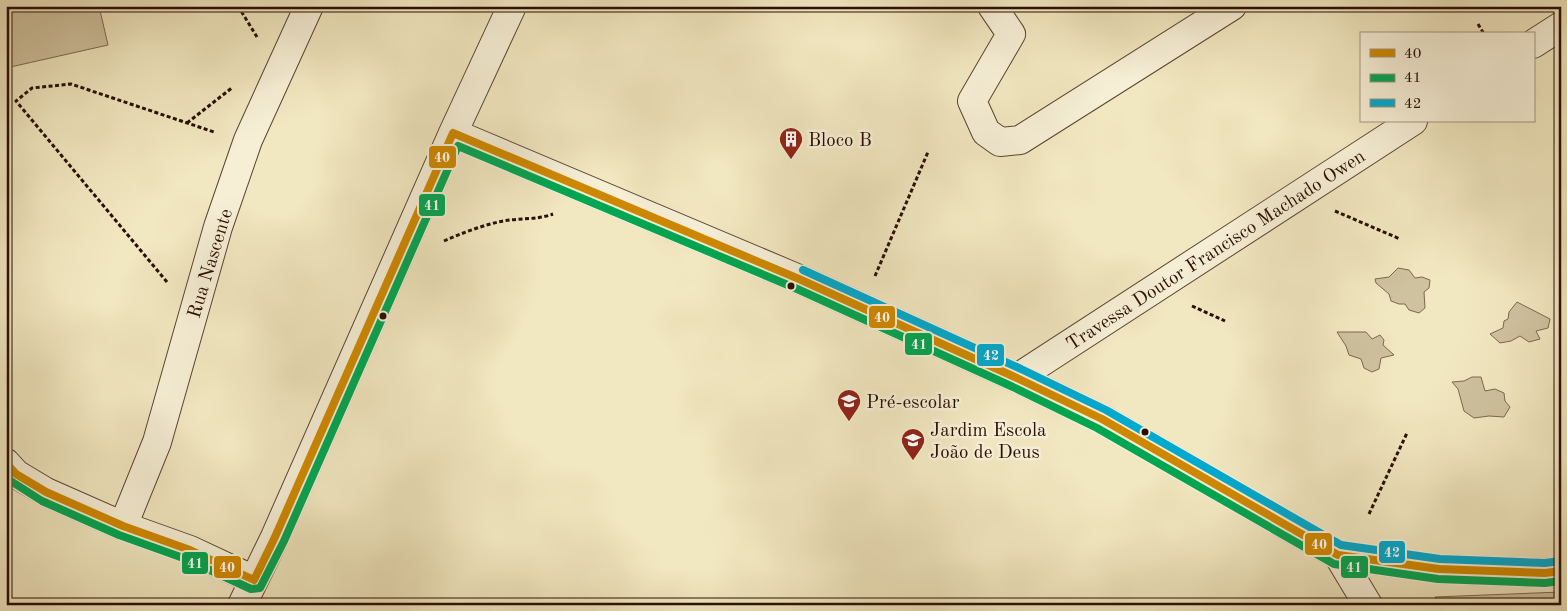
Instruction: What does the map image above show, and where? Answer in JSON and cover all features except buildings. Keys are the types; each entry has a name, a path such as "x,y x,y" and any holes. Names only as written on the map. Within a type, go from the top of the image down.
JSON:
{"street":[{"name":"Rua Nascente","path":"123,526 157,442 218,227 248,140 309,6"},
{"path":"242,605 279,528 452,134 512,6"},
{"path":"992,6 1011,34 972,101 986,132 1000,142 1020,140 1232,6"},
{"path":"1534,43 1561,26"},
{"name":"Travessa Doutor Francisco Machado Owen","path":"1017,378 1411,122"},
{"path":"452,134 798,279 1017,378 1102,419 1338,555 1439,569 1561,571"},
{"path":"6,462 16,474 46,492 123,526 190,550 254,580"},
{"path":"1338,555 1368,605"}],"path":[{"path":"238,6 261,44"},
{"path":"1478,24 1483,32"},
{"path":"186,123 239,82"},
{"path":"170,287 16,100 32,88 71,84 215,132"},
{"path":"872,282 928,152"},
{"path":"1332,210 1400,239"},
{"path":"442,242 502,221 542,218 558,212"},
{"path":"1189,305 1225,321"},
{"path":"1369,514 1407,432"}],"shaded area":[{"path":"6,6 99,6 108,45 6,68"},
{"path":"1398,268 1409,270 1415,278 1422,277 1430,280 1429,288 1424,292 1425,308 1419,313 1409,310 1405,304 1391,301 1389,294 1376,283 1375,279 1389,277"},
{"path":"1517,302 1550,319 1548,328 1536,331 1540,339 1529,342 1520,336 1511,341 1500,343 1490,334 1503,328 1504,321 1508,319 1509,312"},
{"path":"1337,332 1366,332 1372,339 1380,335 1384,340 1383,345 1394,355 1381,358 1379,369 1372,372 1364,368 1361,359 1349,355 1346,346"},
{"path":"1472,377 1481,377 1485,391 1495,389 1504,393 1505,401 1510,407 1504,417 1474,418 1464,411 1458,389 1452,382 1464,381"},
{"path":"1561,592 1561,605 1440,605 1435,597"}],"transit line":[{"name":"40","path":"6,463 16,474 46,492 123,526 190,550 254,580 275,537 453,133 799,279 1017,378 1102,419 1338,555 1439,569 1545,573 1561,571"},
{"name":"41","path":"6,478 42,501 119,535 186,559 251,589 260,588 284,541 458,146 795,288 1013,387 1097,428 1334,564 1438,579 1545,583 1561,581"},
{"name":"42","path":"803,270 1021,369 1106,410 1341,545 1440,559 1545,563 1560,561"}],"place":[{"name":"Bloco B","path":"791,160"},
{"name":"Pré-escolar","path":"849,422"},
{"name":"Jardim Escola João de Deus","path":"913,461"}]}
